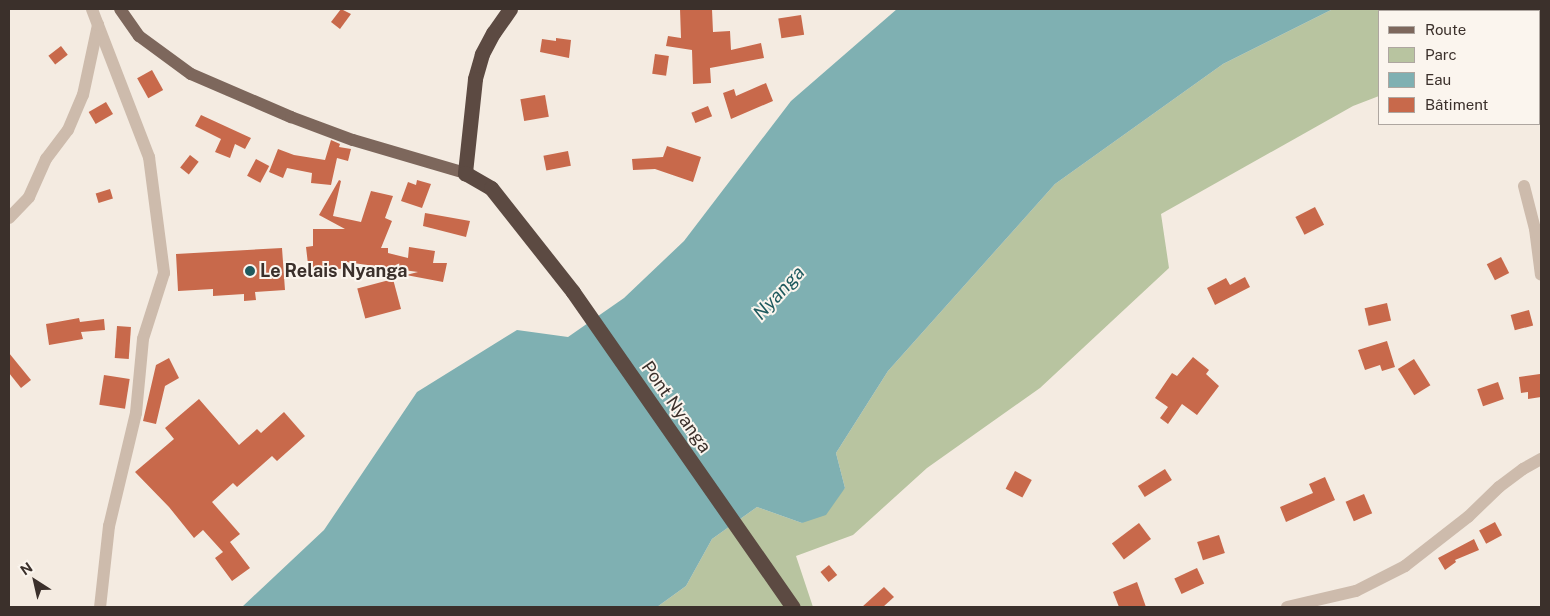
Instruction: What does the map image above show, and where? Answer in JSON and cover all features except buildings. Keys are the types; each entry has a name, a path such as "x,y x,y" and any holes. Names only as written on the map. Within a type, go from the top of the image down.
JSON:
{"highway":[{"path":"465,173 475,79 482,54 493,33 510,9"},
{"name":"Pont Nyanga","path":"465,173 491,188 573,292 793,607"}],"main road":[{"path":"120,9 139,36 191,74 291,117 353,140 465,173"}],"street":[{"path":"92,9 149,158 164,273 143,339 136,413 109,526 100,607"},
{"path":"9,218 29,197 46,159 68,130 83,95 98,25"},
{"path":"1524,186 1535,229 1541,275"},
{"path":"1287,607 1356,591 1405,566 1446,534 1499,487 1541,459"}],"green space":[{"path":"1333,9 1541,9 1541,49 1540,10 1378,10 1378,96 1353,106 1161,214 1169,268 1040,388 927,468 853,535 796,556 813,607 657,607 686,586 712,539 757,507 802,523 845,488 836,453 888,371 1055,184 1223,64"}],"water":[{"name":"Nyanga","path":"897,9 1333,9 1223,64 1055,184 888,371 836,453 845,488 826,515 802,523 757,507 712,539 686,586 657,607 242,607 324,530 417,392 517,330 568,337 624,298 684,241 791,101"}],"place":[{"name":"Le Relais Nyanga","path":"250,271"}]}
